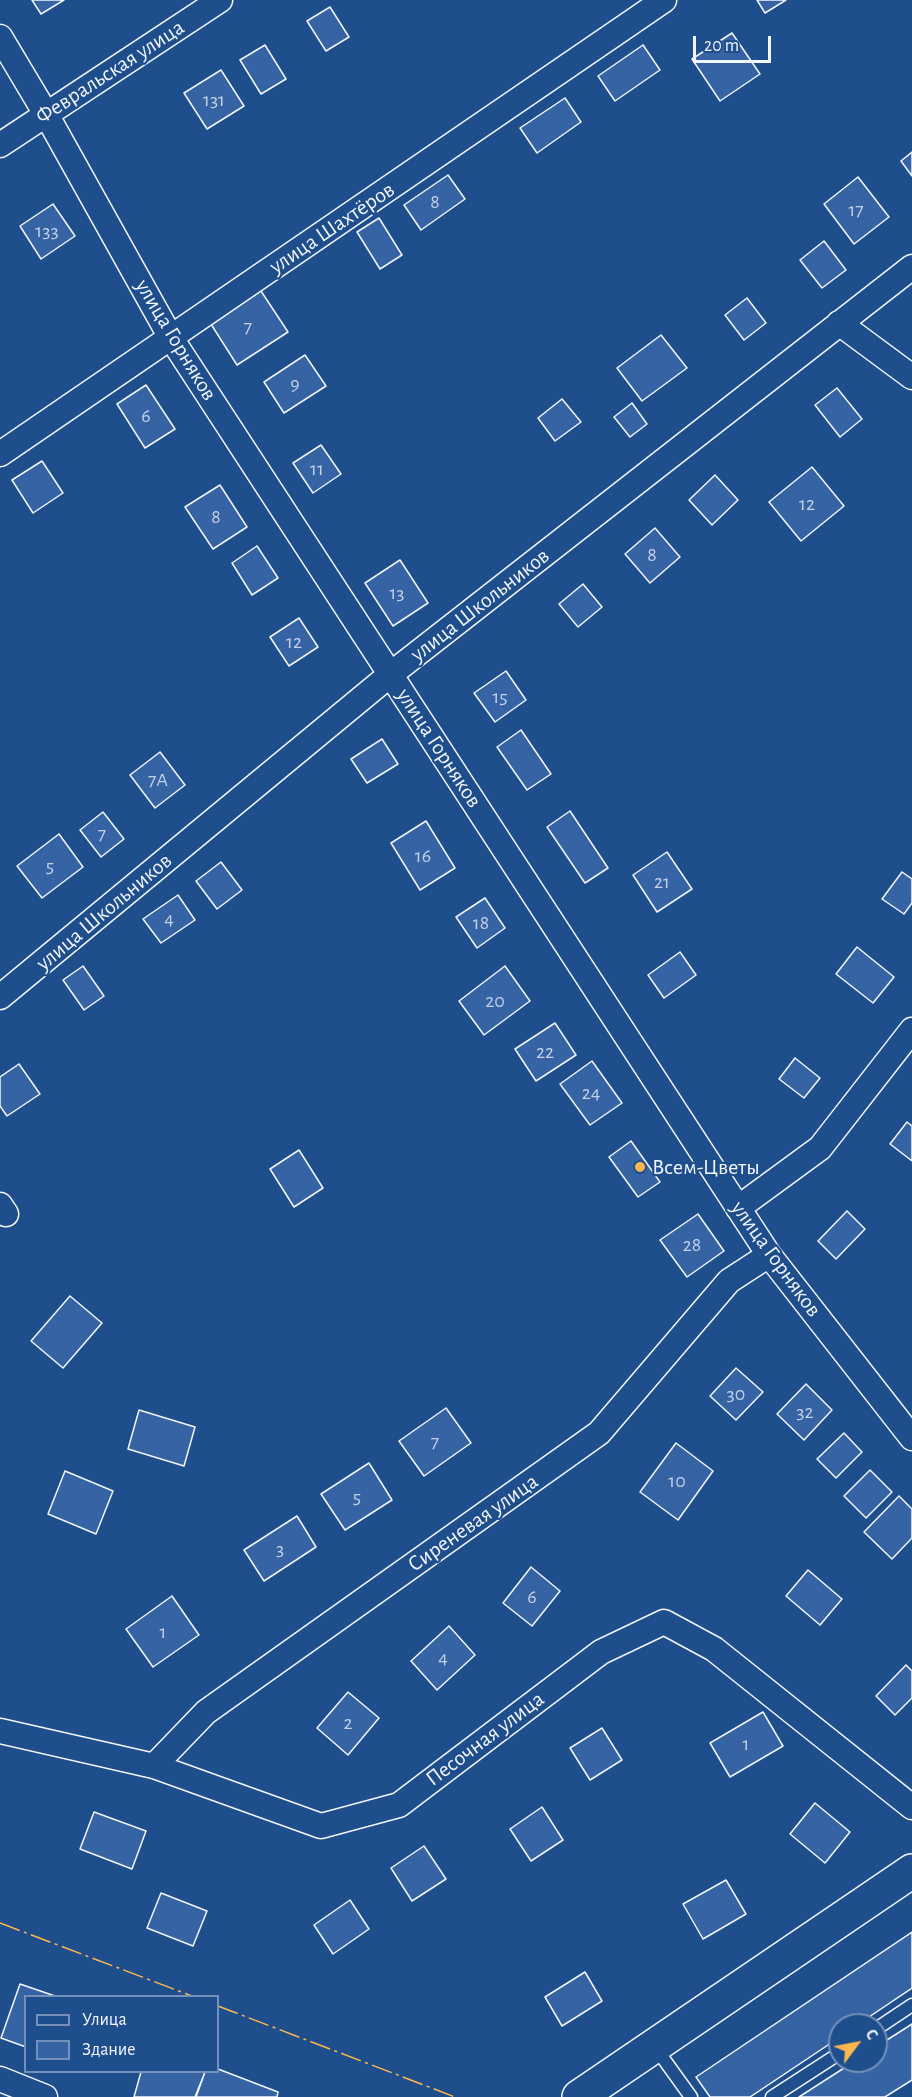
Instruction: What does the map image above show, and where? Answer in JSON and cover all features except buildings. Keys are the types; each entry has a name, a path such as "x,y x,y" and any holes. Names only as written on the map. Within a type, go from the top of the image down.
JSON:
{"main road":[{"path":"579,2097 912,1871"}],"street":[{"name":"Февральская улица","path":"0,145 220,0"},
{"name":"улица Шахтёров","path":"0,454 664,0"},
{"name":"улица Горняков","path":"0,37 46,114 171,338 738,1208 770,1255 912,1438"},
{"name":"улица Школьников","path":"0,997 391,674 912,267"},
{"path":"839,323 912,377"},
{"path":"738,1208 820,1148 912,1030"},
{"name":"Сиреневая улица","path":"154,1766 206,1712 599,1433 729,1281 770,1255"},
{"name":"Песочная улица","path":"0,1731 154,1766 321,1826 399,1805 601,1652 664,1622 714,1649 912,1807"},
{"path":"0,2079 45,2097"}],"lane":[{"path":"888,2021 912,2005"},
{"path":"654,2046 691,2097"},
{"path":"772,2097 828,2061"}],"power":[{"path":"0,1923 189,1995"},
{"path":"219,2006 455,2097"}],"place":[{"name":"Всем-Цветы","path":"640,1167"}]}
